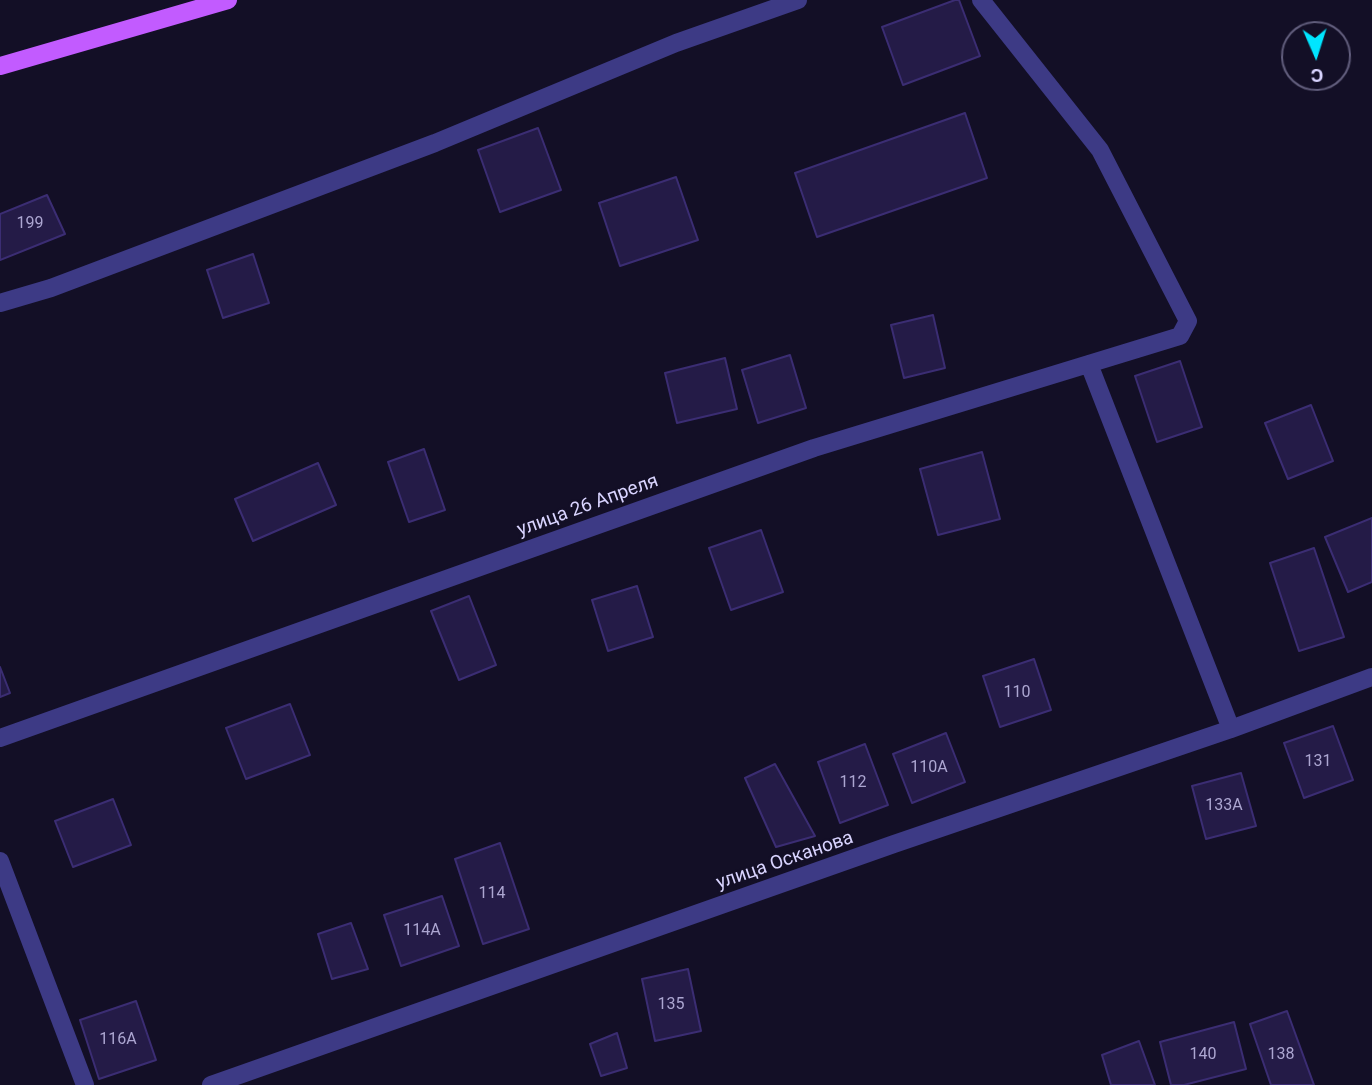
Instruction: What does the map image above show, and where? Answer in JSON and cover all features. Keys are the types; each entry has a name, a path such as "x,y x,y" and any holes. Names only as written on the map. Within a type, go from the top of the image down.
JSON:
{"main road":[{"path":"0,66 228,0"}],"street":[{"path":"0,303 51,288 422,148 676,43 798,0"},
{"name":"улица 26 Апреля","path":"0,738 814,448 1180,336 1188,321 1100,150 981,0"},
{"path":"1089,364 1231,729"},
{"name":"улица Осканова","path":"211,1085 894,844 1231,729 1372,677"},
{"path":"0,861 85,1085"}],"building":[{"path":"959,0 980,56 903,85 882,27"},
{"path":"965,113 987,178 817,237 795,173"},
{"path":"538,128 561,190 500,212 478,150"},
{"path":"676,177 698,240 620,266 599,203"},
{"path":"47,195 65,234 0,260 0,214"},
{"path":"253,254 269,303 223,318 207,270"},
{"path":"933,315 945,368 904,378 891,325"},
{"path":"790,355 806,408 758,423 742,370"},
{"path":"725,358 737,409 677,423 665,373"},
{"path":"1180,361 1202,427 1157,442 1135,376"},
{"path":"1311,405 1333,461 1288,479 1265,423"},
{"path":"424,449 445,510 409,522 388,462"},
{"path":"982,452 1000,519 938,535 920,469"},
{"path":"318,463 336,505 253,541 235,499"},
{"path":"1372,518 1372,582 1348,592 1325,537"},
{"path":"761,530 783,592 731,610 709,548"},
{"path":"1314,548 1344,637 1299,651 1270,563"},
{"path":"637,586 653,637 608,651 592,600"},
{"path":"469,596 496,665 459,680 431,611"},
{"path":"1034,659 1051,710 1000,727 983,676"},
{"path":"0,667 10,693 0,697"},
{"path":"290,704 310,755 246,779 226,728"},
{"path":"1333,726 1353,780 1304,798 1284,743"},
{"path":"946,733 965,782 912,803 893,754"},
{"path":"865,744 888,805 840,823 818,762"},
{"path":"775,764 815,836 776,847 745,778"},
{"path":"1241,773 1256,826 1206,839 1192,786"},
{"path":"113,799 131,845 73,867 55,821"},
{"path":"500,843 529,929 483,944 455,859"},
{"path":"442,896 459,946 401,966 384,915"},
{"path":"351,923 368,969 332,979 318,934"},
{"path":"688,969 701,1031 655,1041 642,979"},
{"path":"136,1001 156,1060 99,1079 80,1020"},
{"path":"1287,1011 1314,1085 1271,1085 1250,1024"},
{"path":"1234,1022 1246,1069 1184,1085 1171,1085 1160,1042"},
{"path":"617,1033 627,1068 601,1076 590,1044"},
{"path":"1139,1041 1155,1085 1111,1085 1102,1055"}]}
